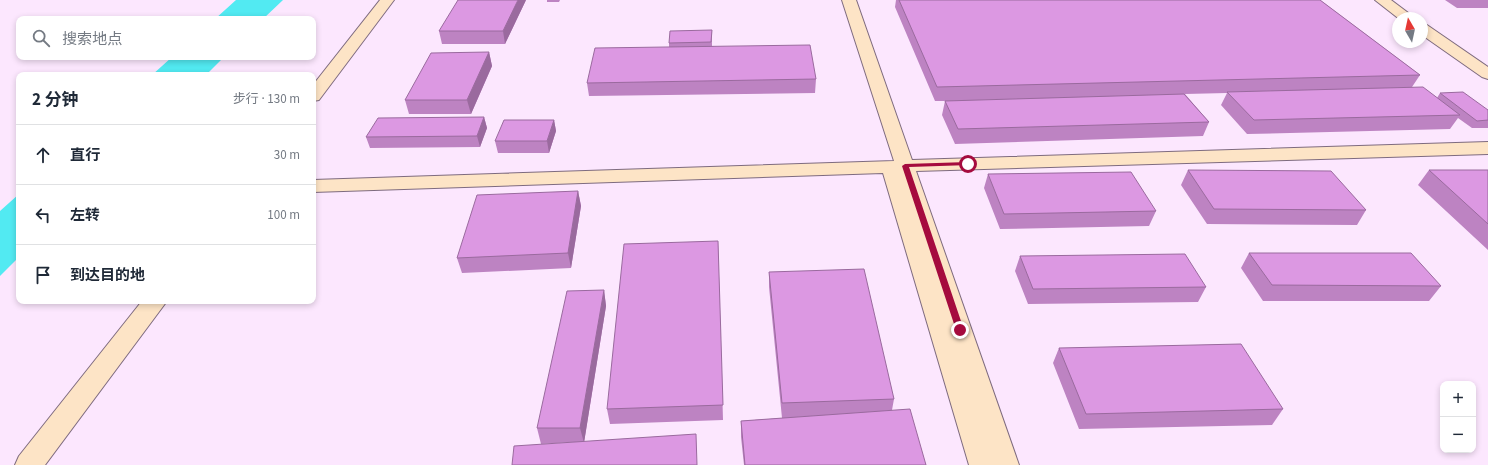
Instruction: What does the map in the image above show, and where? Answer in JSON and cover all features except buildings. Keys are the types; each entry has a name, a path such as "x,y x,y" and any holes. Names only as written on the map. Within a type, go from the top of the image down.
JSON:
{"street":[{"path":"316,92 388,0"},
{"path":"838,0 1005,465"},
{"path":"849,0 983,465"},
{"path":"1382,0 1399,12"},
{"path":"1428,32 1488,74"},
{"path":"316,186 1488,148"},
{"path":"29,465 153,304"}],"water":[{"path":"236,0 283,0 266,16 218,16"},
{"path":"169,60 221,60 209,72 155,72"},
{"path":"16,197 16,260 0,276 0,211"}],"route":[{"path":"960,330 905,166 968,164"}]}
